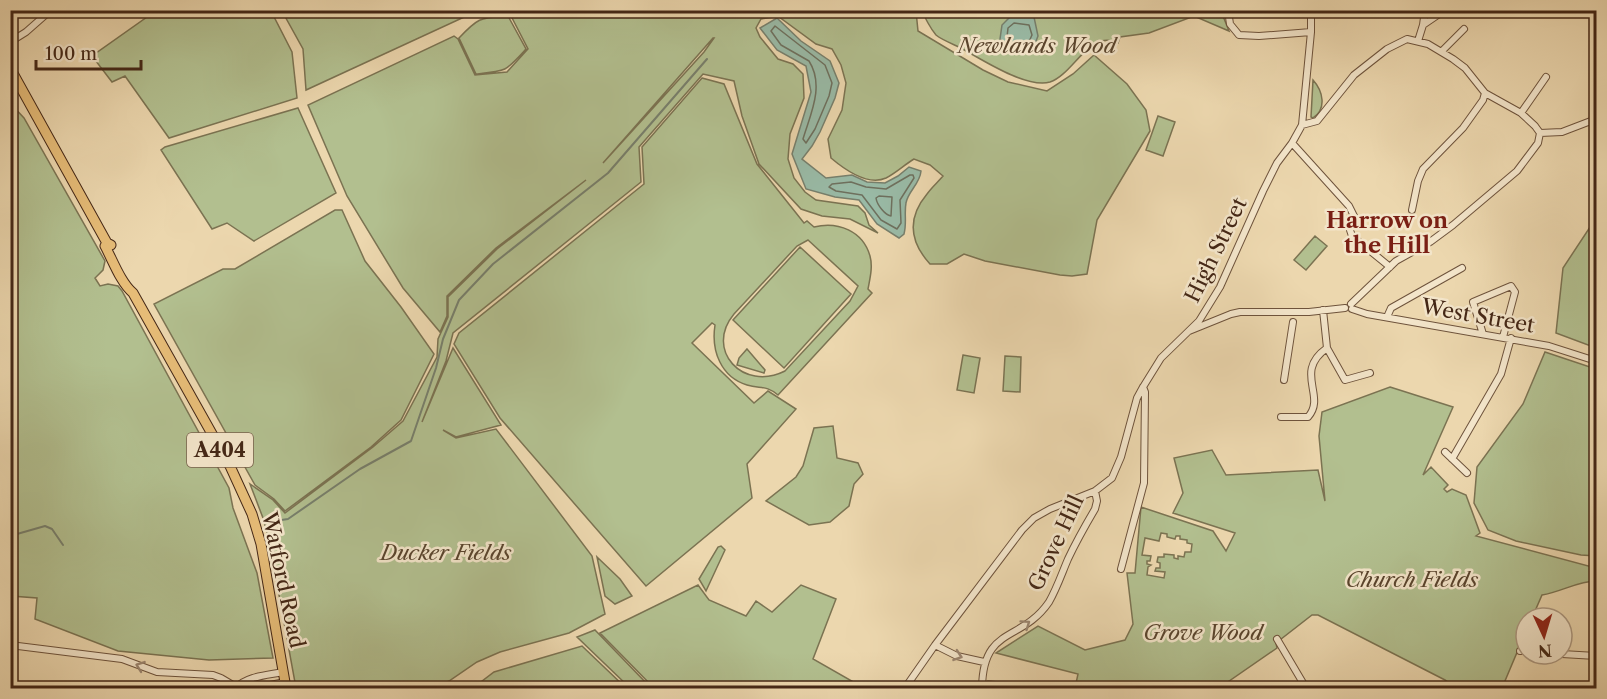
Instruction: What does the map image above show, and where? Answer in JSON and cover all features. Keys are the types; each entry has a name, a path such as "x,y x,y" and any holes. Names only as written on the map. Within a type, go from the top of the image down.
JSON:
{"main road":[{"name":"Watford Road","path":"10,68 106,243 105,246 128,288 134,292 230,466 252,514 261,544 285,681"}],"street":[{"path":"10,42 26,32 51,10"},
{"path":"1227,10 1230,24 1239,35 1259,36 1311,32"},
{"name":"High Street","path":"1095,491 1110,480 1116,470 1137,398 1143,387 1161,358 1199,321 1220,287 1277,163 1302,125 1308,73 1311,10"},
{"path":"1418,41 1425,10"},
{"path":"1423,25 1445,10"},
{"path":"1442,51 1464,29"},
{"path":"1302,125 1317,121 1354,75 1387,49 1407,39 1442,51 1465,68 1485,93 1521,113 1540,134 1538,142 1517,171 1453,225 1430,242 1402,256 1350,307"},
{"path":"1521,113 1546,77"},
{"path":"1412,210 1423,169 1463,128 1483,100 1485,93"},
{"path":"1540,134 1562,132 1596,119"},
{"path":"1292,143 1349,206 1354,216 1350,230 1352,236 1390,267"},
{"path":"1387,317 1391,308 1462,268"},
{"path":"1483,334 1473,302 1511,286 1515,289 1515,296 1503,337"},
{"name":"West Street","path":"1188,331 1231,314 1294,316 1350,307 1367,314 1549,345 1596,361"},
{"path":"1323,310 1327,348 1345,380 1370,373"},
{"path":"1284,380 1294,316"},
{"path":"1452,459 1501,374 1511,338"},
{"path":"1281,417 1301,418 1310,415 1314,401 1311,367 1317,356 1327,348"},
{"path":"1120,569 1144,483 1143,387"},
{"path":"1445,452 1467,473"},
{"path":"904,688 1022,530 1034,518 1050,509 1095,491"},
{"name":"Grove Hill","path":"984,662 996,642 1033,620 1050,600 1068,558 1095,509 1097,501 1095,491"},
{"path":"1276,639 1306,688"},
{"path":"10,645 122,659 157,672 213,675 237,688 240,683 250,680 285,681"},
{"path":"935,645 957,656 984,662 982,688"},
{"path":"1574,655 1596,656"},
{"path":"255,688 285,681"}],"green space":[{"path":"157,10 271,11 292,52 297,98 169,138 125,76 112,82 92,56"},
{"path":"282,11 486,11 475,12 306,90 303,49"},
{"name":"Ducker Fields","path":"496,11 767,11 774,17 761,19 756,28 760,37 778,59 793,64 803,74 804,98 790,134 788,159 794,178 805,192 816,200 858,206 865,213 869,225 878,233 850,219 822,216 801,209 759,164 742,116 734,81 703,74 639,147 641,182 453,333 446,361 422,422 453,348 501,425 456,437 443,430 456,438 496,429 592,556 605,614 569,633 500,652 477,662 449,681 432,688 296,688 269,540 250,484 273,500 285,513 373,447 403,421 437,357 438,339 448,317 448,297 497,249 586,180 496,248 447,296 447,316 440,332 403,288 347,196 308,105 454,36 458,39 475,75 507,72 528,49 510,14 490,16","holes":["714,38 704,52 603,163"]},
{"path":"771,11 916,11 918,31 983,70 1008,82 1047,91 1073,74 1094,55 1127,84 1146,110 1150,131 1097,220 1087,274 1060,275 985,261 964,254 947,264 930,264 923,256 915,239 914,221 921,203 943,176 930,165 914,159 886,178 872,180 849,171 831,158 828,139 842,110 846,83 841,65 832,49 816,44"},
{"name":"Newlands Wood","path":"923,11 1221,11 1229,31 1194,16 1149,33 1120,37 1118,43 1108,40 1099,42 1082,54 1059,77 1050,82 1040,83 1004,72 941,39 932,30"},
{"path":"508,16 526,49 505,69 476,74 459,38 480,20"},
{"path":"702,78 724,84 757,164 804,223 807,221 814,227 832,225 848,230 856,234 867,247 871,260 868,289 872,293 778,395 767,388 747,385 730,376 720,362 715,344 715,325 712,323 692,343 754,403 768,391 796,409 747,464 752,498 646,586 500,418 454,344 459,333 644,184 642,147","holes":["808,240 858,286 850,301 785,371 770,376 755,376 742,372 732,364 723,341 726,328 734,314 797,246"]},
{"path":"1313,80 1321,94 1322,105 1313,118 1311,117"},
{"path":"10,103 24,118 105,261 103,270 95,278 100,286 108,284 118,286 122,291 229,488 233,508 257,573 273,658 209,660 118,651 35,619 37,598 11,596"},
{"path":"298,108 336,193 254,241 227,223 212,229 161,150"},
{"path":"1158,116 1175,122 1163,156 1146,150"},
{"path":"1233,205 1242,207 1235,228 1226,225"},
{"path":"335,210 342,210 365,261 434,354 401,420 371,447 285,511 274,499 255,485 154,304 223,269 235,269"},
{"path":"1596,218 1596,348 1556,333 1563,268"},
{"path":"1315,236 1327,246 1306,270 1294,260"},
{"path":"800,247 851,294 784,368 733,320"},
{"path":"747,349 765,370 764,373 737,365 739,358"},
{"path":"1545,352 1596,369 1596,556 1516,541 1488,530 1474,503 1477,467 1523,404"},
{"path":"963,355 980,358 974,393 957,390"},
{"path":"1005,356 1021,357 1020,392 1003,391"},
{"path":"1390,387 1453,407 1423,475 1431,467 1448,485 1444,489 1447,492 1452,489 1466,495 1480,533 1476,536 1596,568 1596,581 1542,595 1537,606 1514,606 1514,660 1502,688 1456,688 1445,680 1318,615 1312,615 1276,643 1277,648 1219,688 1075,688 1078,674 996,653 1038,626 1085,650 1125,640 1133,624 1127,573 1135,573 1141,507 1213,531 1226,551 1235,533 1173,513 1183,493 1174,458 1212,450 1226,475 1318,470 1325,501 1319,436 1322,412","holes":["1161,533 1167,534 1167,537 1175,539 1176,536 1180,536 1180,539 1187,540 1187,543 1192,544 1191,552 1185,552 1184,557 1178,556 1178,559 1174,558 1174,555 1164,554 1164,557 1158,557 1157,562 1160,563 1160,568 1156,568 1155,571 1165,572 1164,578 1147,575 1148,567 1151,565 1147,564 1147,561 1150,561 1151,556 1142,555 1145,538 1159,541"]},
{"path":"833,426 837,458 858,463 863,474 854,484 849,506 830,522 809,525 766,501 796,477 803,466 814,428"},
{"path":"721,546 725,550 706,591 699,579 718,547"},
{"path":"597,557 620,579 632,596 615,604 605,596"},
{"path":"698,585 709,600 746,616 756,601 772,612 801,585 836,599 813,659 864,688 654,688 600,633"},
{"path":"595,630 651,688 630,688 577,637"},
{"path":"582,646 626,688 473,688 494,672"},
{"path":"988,681 1036,686 1036,688 989,688"}],"water":[{"path":"1010,17 1034,17 1038,36 1031,54 1008,47 1000,39 1002,25"},
{"path":"777,18 801,41 830,61 839,83 820,132 802,159 826,178 852,175 867,182 885,183 909,167 921,171 919,180 907,199 905,230 899,238 877,224 859,200 835,197 806,189 792,154 811,92 806,66 777,50 760,28"}],"waterway":[{"path":"275,521 288,519 360,469 411,441 436,368 443,339 459,300 493,264 608,173 707,59"},
{"path":"10,536 45,526 52,529 63,545"}],"district":[{"name":"Harrow on the Hill","path":"1387,232"}],"park label":[{"name":"Church Fields","path":"1412,580"},
{"name":"Grove Wood","path":"1203,633"}]}
